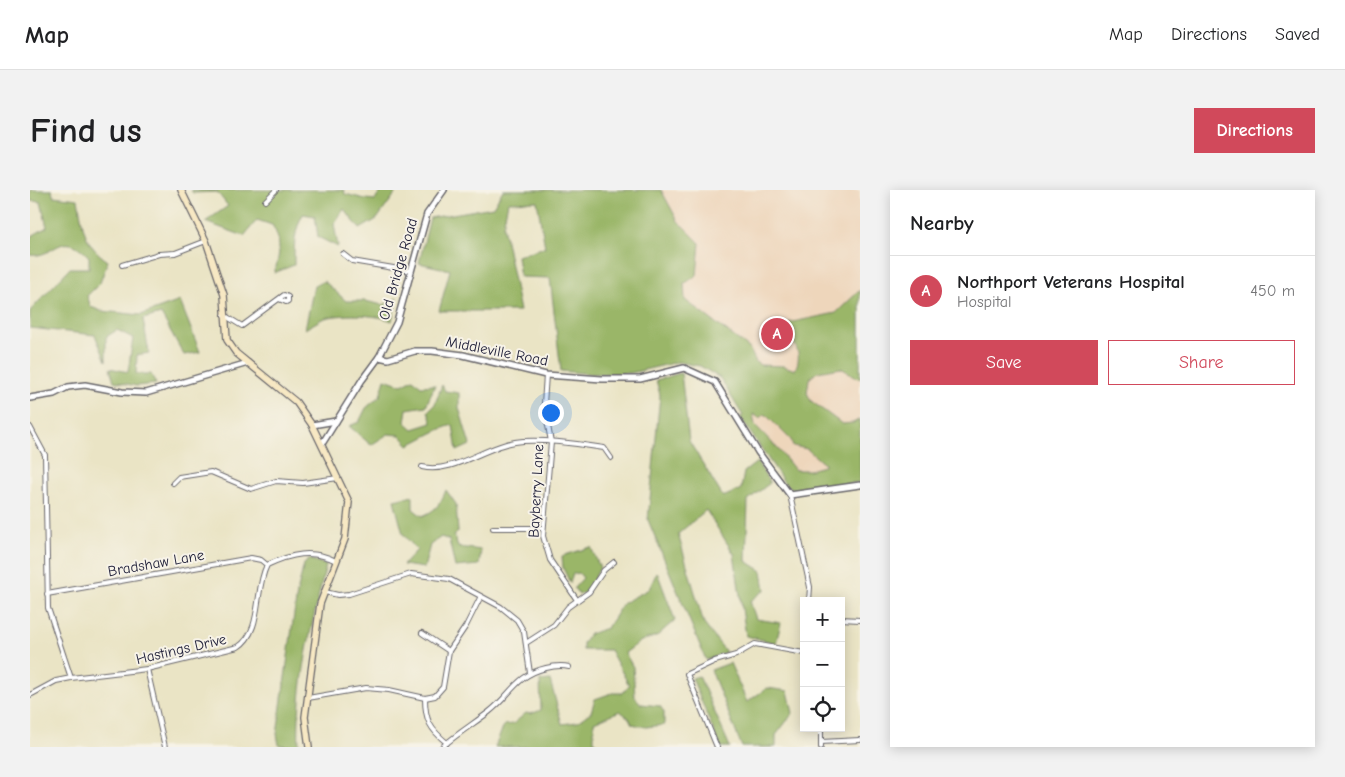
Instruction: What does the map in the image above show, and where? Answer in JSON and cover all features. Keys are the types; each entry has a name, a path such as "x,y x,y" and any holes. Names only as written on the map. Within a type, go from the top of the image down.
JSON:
{"main road":[{"path":"181,190 206,242 224,295 227,340 236,353 296,402 322,444 348,502 345,539 320,604 305,717 308,747"}],"street":[{"path":"265,201 276,190"},
{"name":"Old Bridge Road","path":"380,357 397,322 427,214 444,190"},
{"path":"122,265 159,254 175,253 206,242"},
{"path":"343,254 352,261 411,271"},
{"path":"224,315 242,326 279,300"},
{"name":"Middleville Road","path":"380,357 388,359 415,351 463,355 546,375 640,379 684,368 715,382 758,452 790,495"},
{"path":"322,444 336,420 380,357"},
{"path":"30,398 54,394 68,387 85,385 122,392 146,393 248,363"},
{"name":"Bayberry Lane","path":"546,375 544,404 551,442 543,528 544,544 550,560 577,600"},
{"path":"312,425 336,420"},
{"path":"30,427 45,455 48,608 71,678"},
{"path":"422,467 439,468 515,442 551,442 604,448 611,458"},
{"path":"174,483 179,477 211,472 251,489 276,481 303,482 338,478"},
{"path":"809,597 810,587 790,495 860,485"},
{"path":"493,528 543,528"},
{"path":"267,565 285,557 308,553 325,556 336,561"},
{"name":"Bradshaw Lane","path":"47,594 251,558 260,560 267,565"},
{"path":"526,643 554,625 577,600 589,592 604,570 614,562"},
{"name":"Hastings Drive","path":"30,694 56,681 147,669 230,649 245,642 251,634 259,587 267,565"},
{"path":"325,592 338,595 350,594 411,574 449,579 480,598 501,607 517,620 524,632 530,672"},
{"path":"307,698 366,688 389,690 425,698 435,696 442,687 449,651 466,626 480,598"},
{"path":"845,619 860,620"},
{"path":"422,633 449,651"},
{"path":"717,747 688,674 745,651 755,644 800,652"},
{"path":"442,747 489,712 515,684 530,672 562,665 569,667"},
{"path":"147,669 165,747"},
{"path":"425,698 426,720 433,732 446,743"},
{"path":"821,732 821,745 860,740"}],"shaded area":[{"path":"660,190 860,190 860,482 798,491 786,485 720,378 702,368"}],"green space":[{"path":"30,190 52,190 53,196 78,199 85,234 93,248 108,261 100,283 87,296 91,307 101,311 141,315 180,301 200,352 184,355 161,314 143,319 149,353 137,355 136,374 151,374 156,384 136,386 114,381 110,368 128,372 133,338 117,330 106,337 106,361 95,335 30,328 30,311 70,268 89,268 89,257 71,244 58,246 39,255 30,255 30,237 47,227 41,202 30,201"},
{"path":"191,190 344,190 345,194 375,200 382,190 398,190 377,219 360,229 344,209 334,224 338,247 318,237 315,216 303,214 296,232 294,265 274,273 278,260 279,242 272,225 257,220 244,236 205,222 228,206 217,192 193,193"},
{"path":"503,190 661,190 678,221 700,243 697,275 684,284 685,300 749,348 756,362 760,365 784,366 795,370 798,353 785,329 788,323 836,313 860,290 860,379 841,368 817,372 809,379 807,393 811,401 842,424 853,423 860,419 860,482 798,491 786,485 740,417 743,416 720,378 700,366 678,362 631,373 593,374 561,371 550,278 520,277 517,256 545,247 537,201 508,202 503,226 520,311 439,311 450,270 419,263 430,218 493,207","holes":["753,414 759,418 765,414 791,440 793,446 807,449 824,466 809,470 795,470 755,425"]},
{"path":"324,281 346,301 365,301 383,305 397,298 392,321 377,317 347,315 322,319 305,329 314,286"},
{"path":"681,373 689,441 723,497 741,489 744,472 757,462 770,483 748,500 746,561 762,571 765,590 750,601 756,619 781,623 776,643 746,636 734,554 706,510 678,534 704,624 726,652 706,660 648,520 660,395 656,380"},
{"path":"385,379 402,385 413,379 421,386 435,385 426,406 407,409 405,422 413,429 432,423 428,411 435,404 442,385 445,391 459,393 459,408 470,445 457,451 453,425 436,431 409,445 400,435 388,434 371,445 349,426 359,422 366,408 380,396"},
{"path":"446,490 456,504 458,532 454,536 458,547 481,550 479,565 455,567 449,540 441,537 430,545 424,568 403,565 417,550 403,534 394,500 413,496 413,509 422,516 431,512 437,506"},
{"path":"591,547 600,568 587,591 579,595 574,588 583,578 579,573 573,574 570,583 563,568 562,556"},
{"path":"310,559 326,565 306,655 300,701 299,747 279,745 277,734 297,593 304,564"},
{"path":"657,572 675,620 657,636 641,641 625,653 633,667 635,697 641,704 660,706 664,712 664,725 646,727 632,724 629,718 620,711 594,722 594,741 602,747 495,747 504,725 513,724 526,713 531,714 541,710 540,681 550,680 562,724 577,722 591,712 595,699 612,693 623,693 629,685 610,650 583,650 583,643 589,634 607,628 623,603 649,589"},
{"path":"730,663 747,702 767,688 788,691 793,713 776,735 776,747 742,747 711,670"},
{"path":"699,676 730,747 720,747 692,678"}],"place":[{"name":"Northport Veterans Hospital","path":"777,334"}]}
